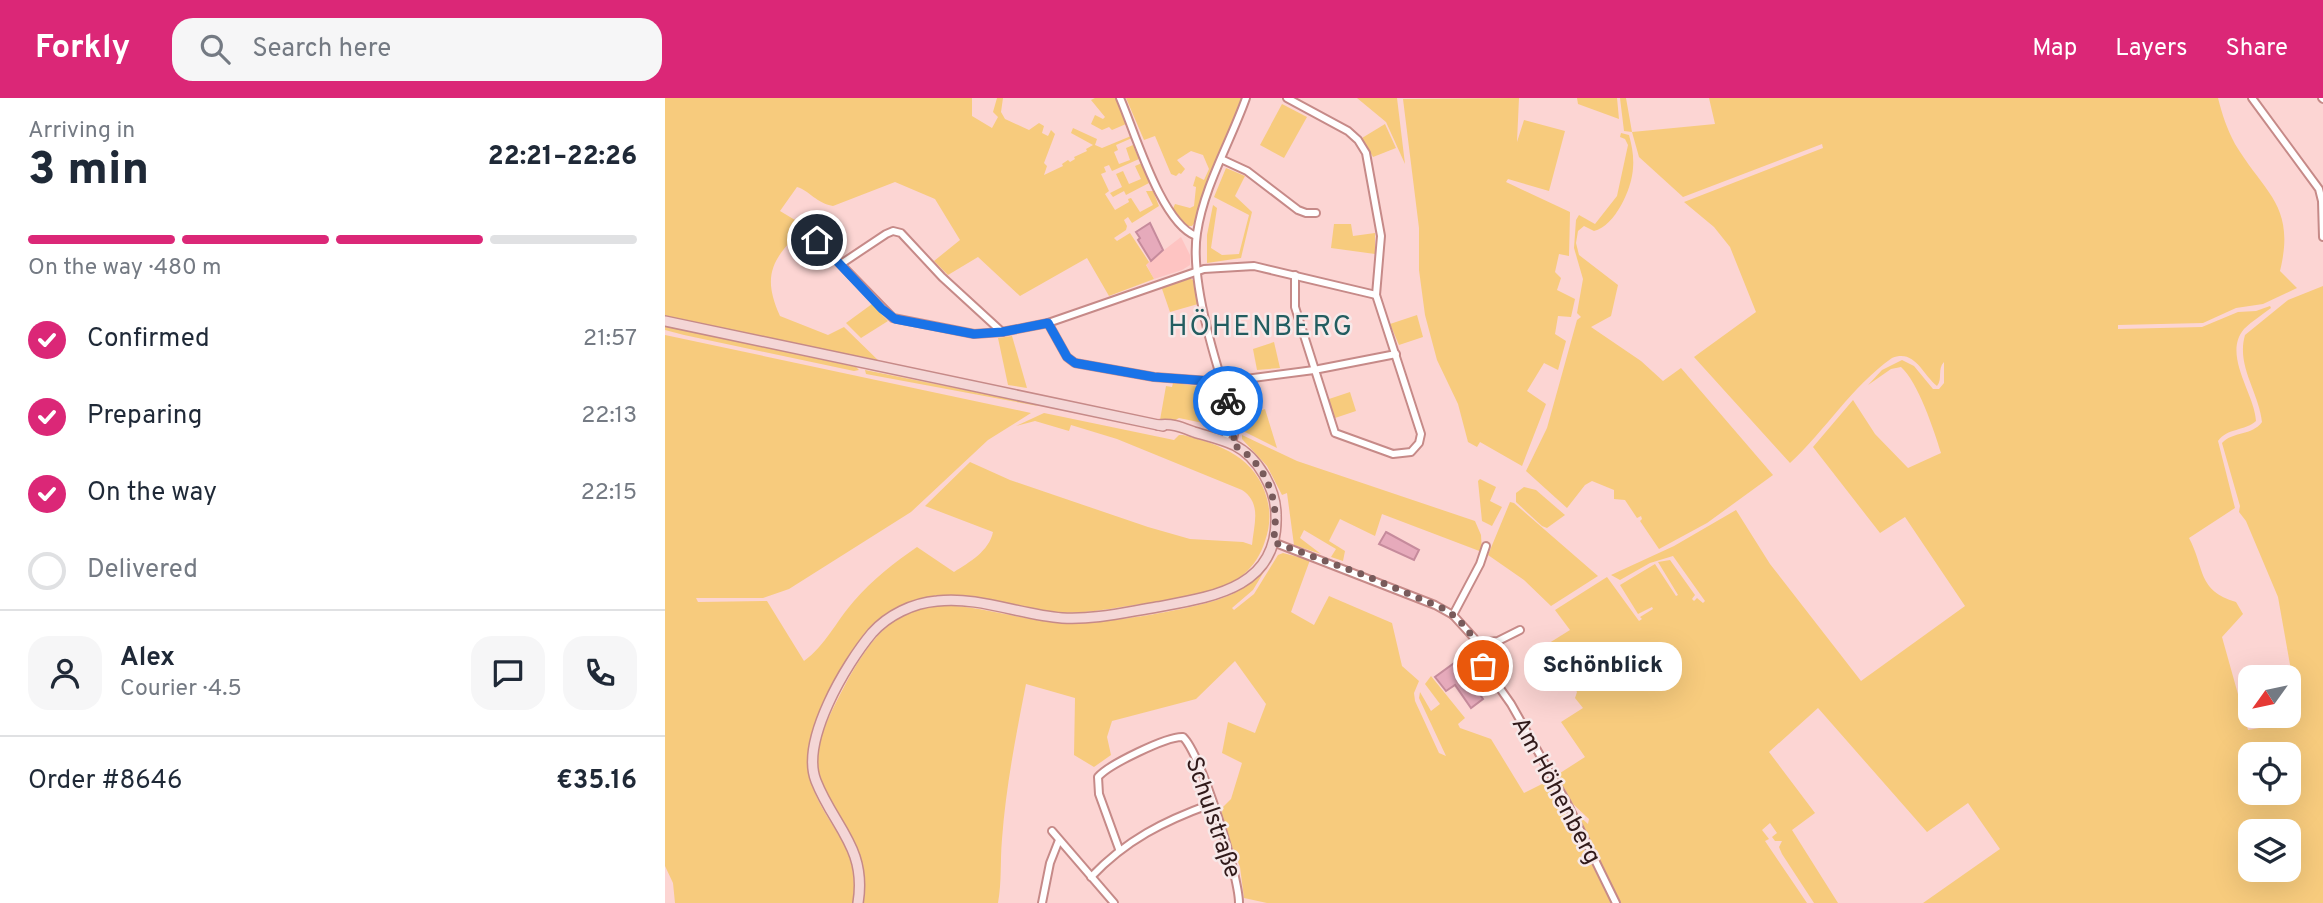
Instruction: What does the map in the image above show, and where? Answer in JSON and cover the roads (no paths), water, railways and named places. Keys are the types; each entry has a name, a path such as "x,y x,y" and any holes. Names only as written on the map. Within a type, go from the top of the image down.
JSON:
{"main road":[{"path":"665,321 863,365 1176,430 1192,431 1228,443 1251,459 1272,492 1276,515 1273,542 1251,577 1231,590 1210,597 1086,618 1047,616 959,601 937,601 906,608 877,627 861,648 823,716 814,738 812,756 817,783 854,851 860,874 858,903"}],"street":[{"path":"1119,98 1166,207 1185,230 1196,236"},
{"path":"1228,443 1233,418 1197,270 1196,236 1206,198 1246,98"},
{"path":"1287,98 1348,131 1365,150 1381,236 1376,295 1421,434 1417,447 1403,455 1393,454 1335,433 1294,307 1295,275"},
{"path":"2252,98 2319,189 2323,237"},
{"path":"1221,159 1247,171 1298,210 1316,213"},
{"path":"841,264 886,234 893,231 901,233 942,277 1002,332"},
{"path":"815,238 893,318 974,334 1002,332 1048,323 1197,270 1254,266 1376,295"},
{"path":"1048,323 1067,357 1075,363 1154,377 1223,382 1314,370 1396,354"},
{"name":"Am Höhenberg","path":"1273,542 1364,575 1453,615 1476,643 1480,660 1511,704 1571,812 1616,903"},
{"path":"1453,615 1480,564 1486,546"},
{"path":"1476,643 1498,641 1520,630"},
{"name":"Schulstraße","path":"1119,849 1097,786 1100,775 1112,766 1181,736 1193,752 1235,869 1239,903"},
{"path":"1091,877 1119,849 1157,826 1211,804"},
{"path":"1052,831 1114,903"},
{"path":"1042,903 1050,863 1059,840"}],"place":[{"name":"Schönblick","path":"1483,666"}],"district":[{"name":"HÖHENBERG","path":"1261,325"}]}
